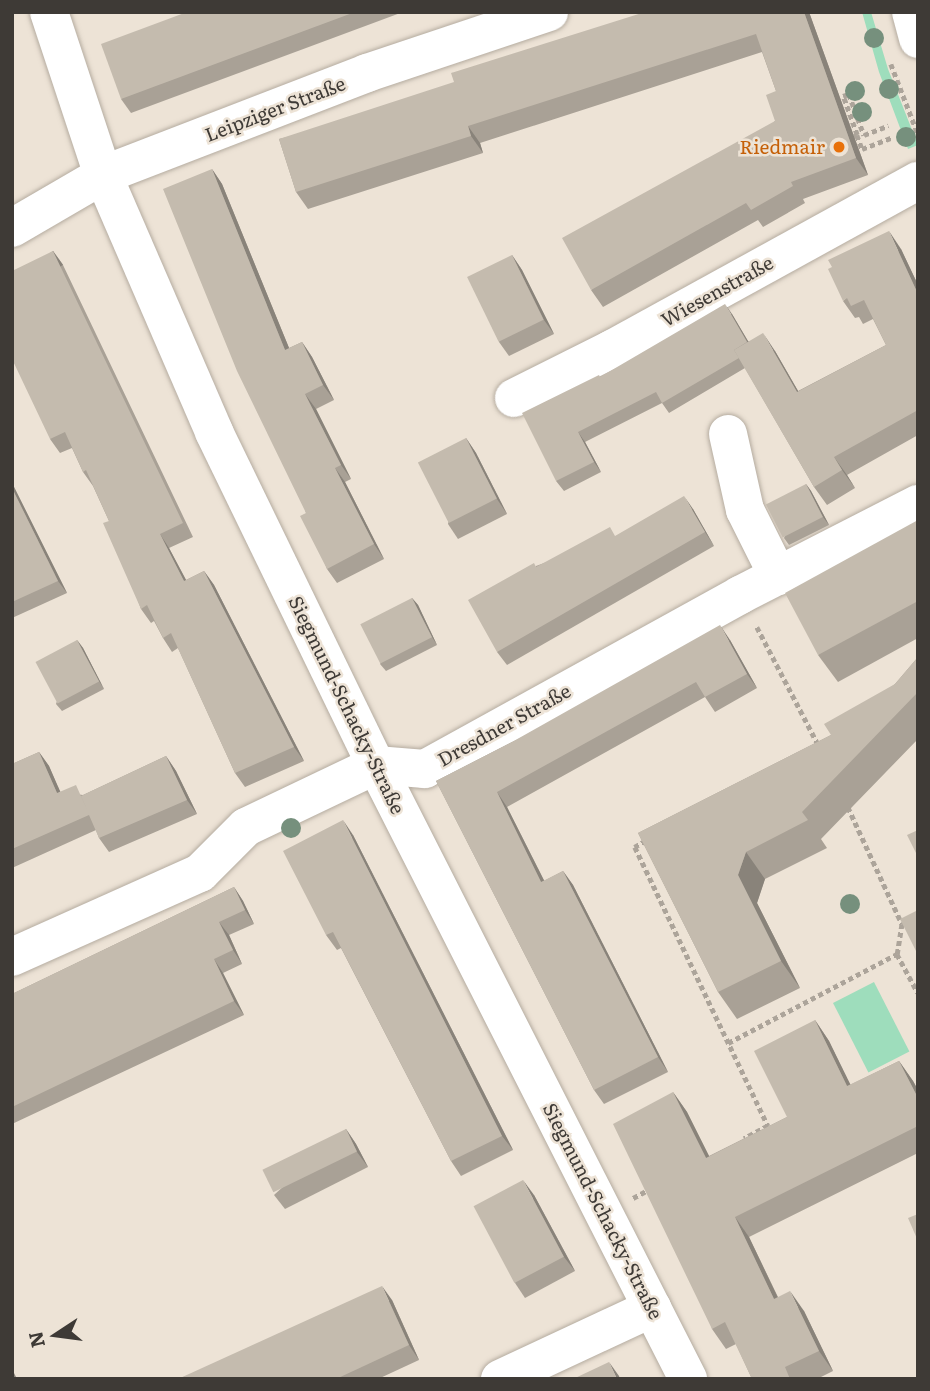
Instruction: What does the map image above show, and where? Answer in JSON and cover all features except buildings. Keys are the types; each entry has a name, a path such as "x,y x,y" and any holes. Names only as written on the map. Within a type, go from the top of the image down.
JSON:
{"street":[{"name":"Siegmund-Schacky-Straße","path":"49,12 103,175 214,432 376,765 688,1379"},
{"name":"Leipziger Straße","path":"12,228 103,175 367,73 549,12"},
{"path":"904,49 911,12"},
{"name":"Wiesenstraße","path":"514,398 612,349 918,181"},
{"path":"728,434 745,510 778,576"},
{"name":"Dresdner Straße","path":"376,765 425,769 740,594 918,504"},
{"path":"12,957 200,873 246,827 376,765"},
{"path":"500,1379 652,1308"}],"path":[{"path":"904,49 918,134"},
{"path":"888,126 864,135 849,94 843,96 862,149 892,137"},
{"path":"740,594 821,749 810,755"},
{"path":"844,799 902,924 897,954 918,993"},
{"path":"658,835 635,847 768,1126 733,1145"},
{"path":"902,924 918,917"},
{"path":"728,1043 897,954"},
{"path":"605,1213 651,1188"}],"green space":[{"path":"862,12 871,12 888,69 918,145 908,149 879,72"},
{"path":"874,982 909,1051 868,1072 833,1003"}],"place":[{"name":"Riedmair","path":"839,147"}]}
